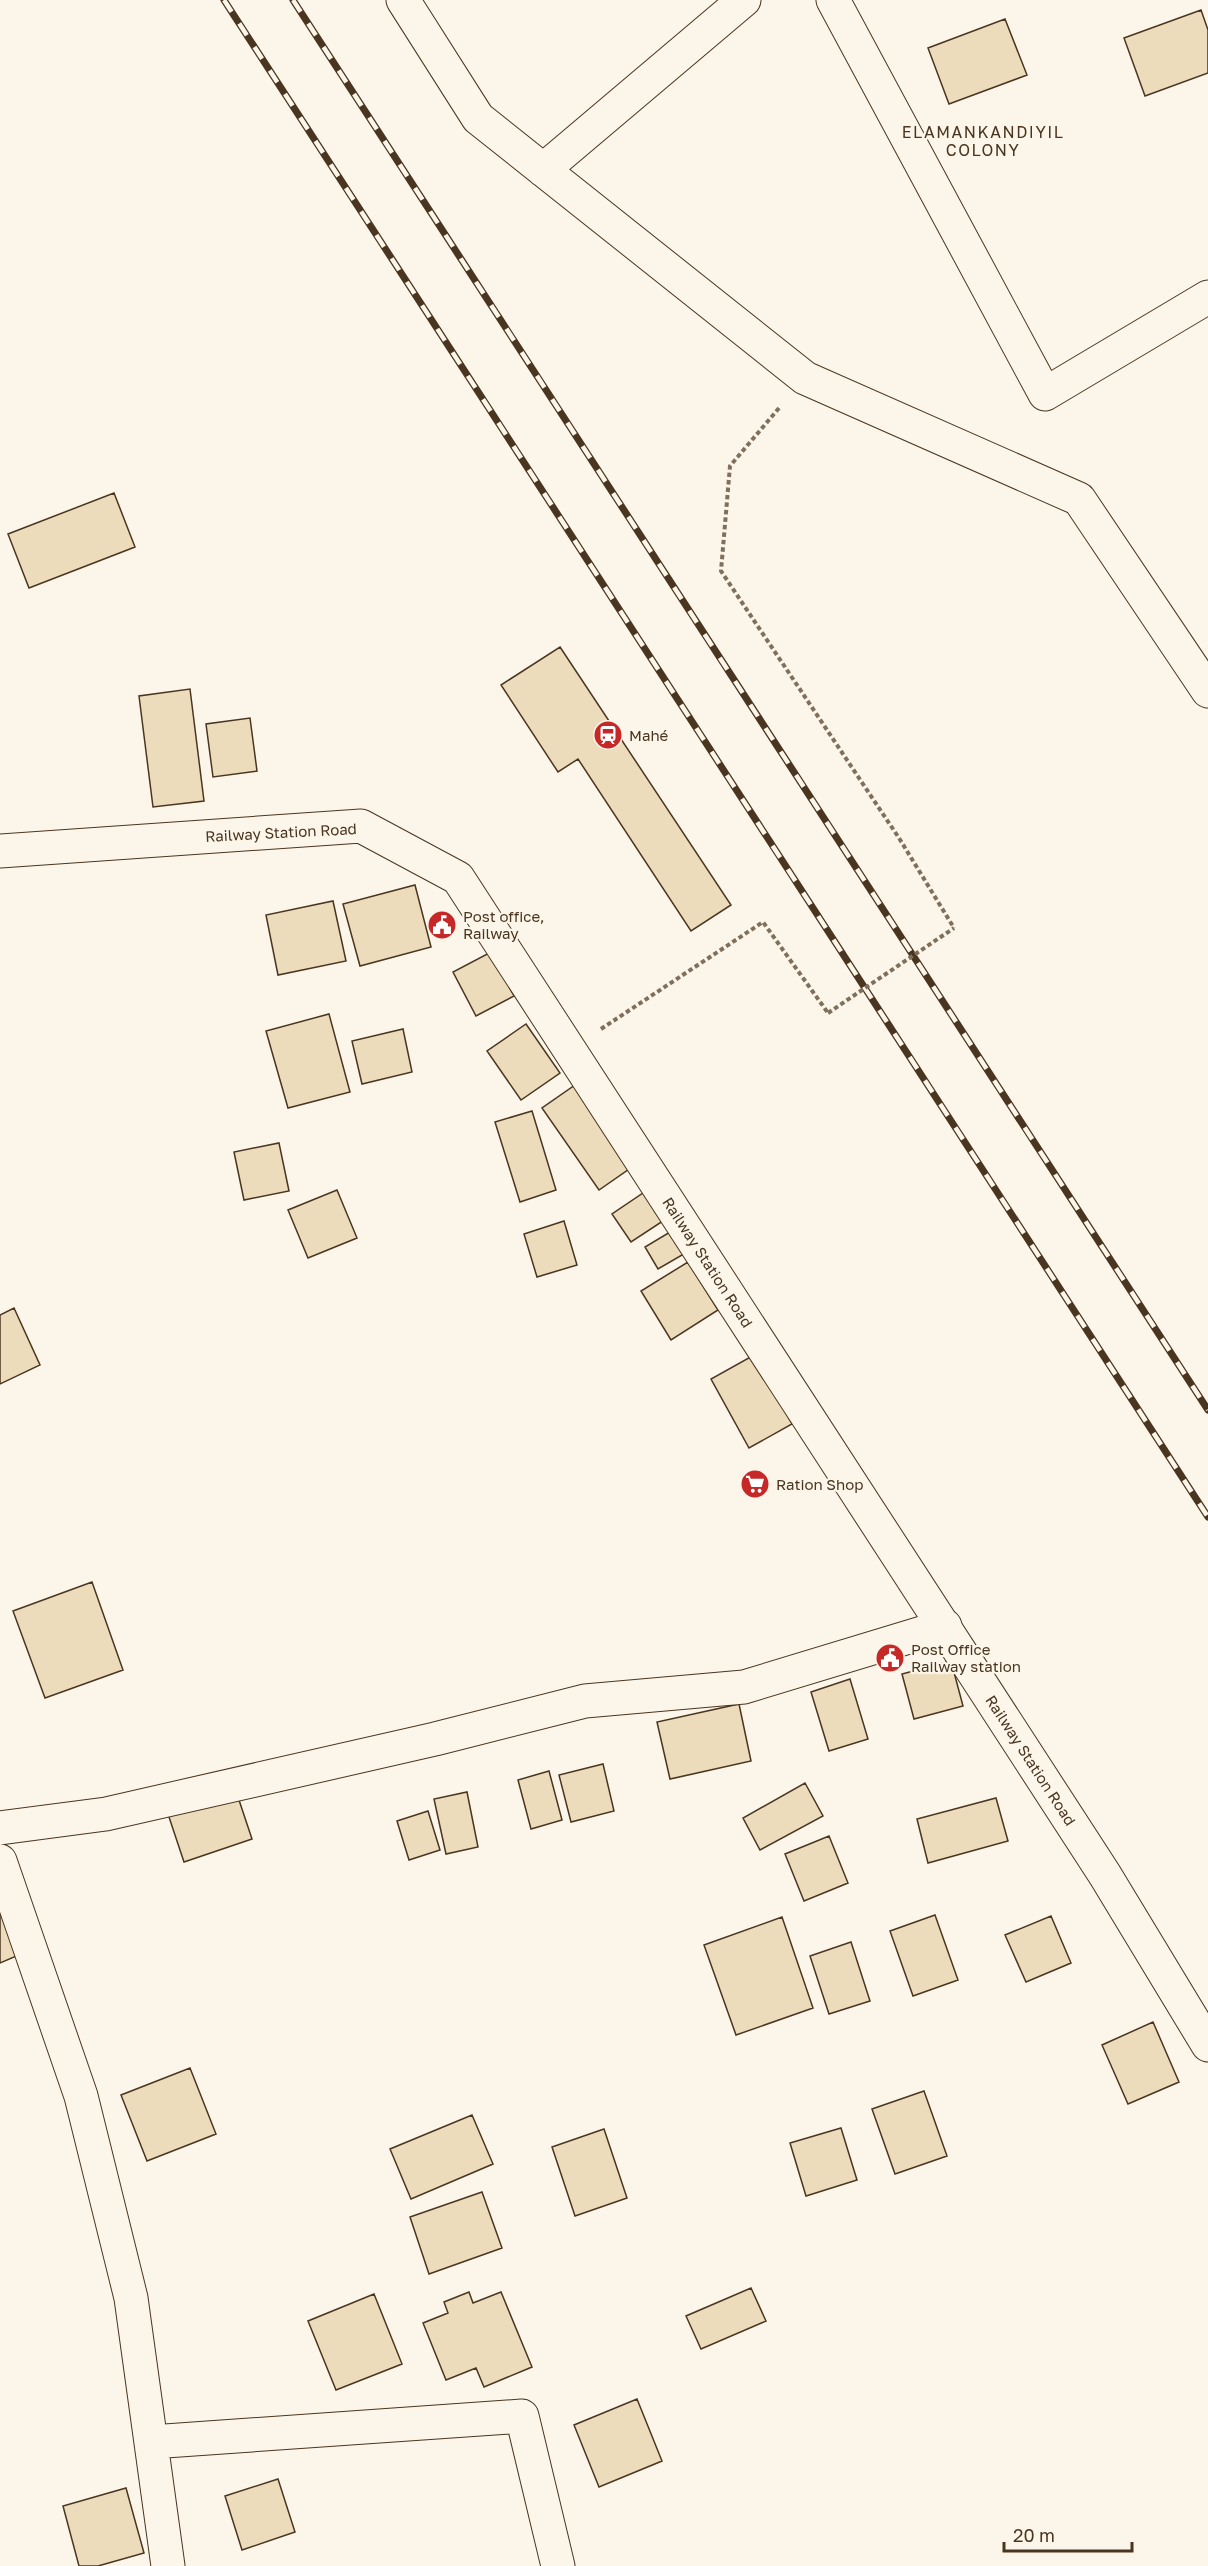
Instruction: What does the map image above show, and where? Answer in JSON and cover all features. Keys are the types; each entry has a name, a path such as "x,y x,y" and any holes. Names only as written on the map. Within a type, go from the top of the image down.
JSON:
{"street":[{"path":"543,170 744,0"},
{"path":"833,0 1045,394 1208,297"},
{"path":"404,1 478,118 805,378 1079,500 1208,691"},
{"name":"Railway Station Road","path":"0,851 361,826 458,878 945,1626 1105,1875 1208,2045"},
{"path":"0,1828 106,1814 585,1701 744,1687 945,1626"},
{"path":"0,1862 81,2096 131,2298 168,2566"},
{"path":"151,2442 522,2416 558,2566"}],"path":[{"path":"570,1050 763,922 828,1013 954,928 899,838 721,571 730,466 805,378"}],"building":[{"path":"1201,10 1208,30 1208,73 1145,96 1124,38"},
{"path":"1005,19 1027,75 949,104 928,48"},
{"path":"114,493 135,547 29,588 8,534"},
{"path":"560,647 731,905 691,931 578,759 558,772 501,685"},
{"path":"190,689 204,801 153,807 139,696"},
{"path":"250,718 257,771 213,777 206,724"},
{"path":"415,885 431,947 360,966 343,904"},
{"path":"333,901 346,961 278,975 266,915"},
{"path":"491,952 514,996 476,1016 453,972"},
{"path":"329,1014 350,1092 288,1108 266,1031"},
{"path":"526,1024 560,1073 521,1100 487,1051"},
{"path":"403,1029 412,1072 362,1084 352,1041"},
{"path":"575,1085 632,1167 599,1190 542,1108"},
{"path":"532,1111 556,1190 520,1202 495,1122"},
{"path":"279,1143 289,1191 244,1200 234,1152"},
{"path":"337,1190 357,1238 308,1258 288,1210"},
{"path":"646,1191 666,1219 631,1242 612,1214"},
{"path":"564,1221 577,1265 537,1277 524,1234"},
{"path":"675,1229 689,1251 658,1269 645,1247"},
{"path":"688,1262 718,1310 671,1340 641,1291"},
{"path":"14,1308 40,1365 0,1384 0,1315"},
{"path":"754,1355 792,1424 749,1448 711,1379"},
{"path":"92,1582 123,1670 45,1698 13,1611"},
{"path":"951,1661 963,1706 914,1719 902,1674"},
{"path":"850,1679 868,1739 829,1751 811,1692"},
{"path":"739,1704 751,1761 670,1779 657,1722"},
{"path":"603,1764 614,1811 571,1822 559,1775"},
{"path":"549,1771 562,1820 531,1829 518,1780"},
{"path":"805,1783 823,1816 760,1850 743,1818"},
{"path":"235,1788 252,1839 184,1862 167,1811"},
{"path":"467,1792 478,1847 446,1854 434,1799"},
{"path":"996,1798 1008,1841 928,1863 917,1819"},
{"path":"428,1811 440,1850 409,1860 397,1821"},
{"path":"829,1836 848,1883 804,1901 785,1854"},
{"path":"0,1888 28,1951 0,1963"},
{"path":"935,1915 958,1980 913,1996 890,1931"},
{"path":"1051,1916 1071,1963 1026,1982 1005,1935"},
{"path":"782,1917 813,2008 736,2035 704,1945"},
{"path":"851,1942 870,2001 829,2014 810,1956"},
{"path":"1153,2022 1179,2082 1128,2104 1102,2045"},
{"path":"190,2068 216,2134 147,2161 121,2095"},
{"path":"924,2091 947,2156 895,2174 872,2109"},
{"path":"472,2115 493,2164 411,2199 390,2149"},
{"path":"841,2128 857,2180 806,2196 790,2143"},
{"path":"604,2129 627,2198 575,2216 552,2147"},
{"path":"482,2192 502,2248 429,2274 410,2217"},
{"path":"751,2288 766,2321 701,2349 686,2316"},
{"path":"469,2292 473,2303 501,2292 532,2367 484,2387 476,2368 446,2380 423,2323 448,2313 444,2302"},
{"path":"374,2294 402,2364 336,2390 308,2321"},
{"path":"637,2399 662,2461 599,2487 574,2425"},
{"path":"278,2479 295,2532 242,2550 225,2496"},
{"path":"126,2488 144,2553 98,2566 79,2566 63,2506"}],"railway":[{"path":"224,0 1208,1517"},
{"path":"293,0 1208,1410"}],"place":[{"name":"Mahé","path":"608,735"},
{"name":"Post office, Railway","path":"442,925"},
{"name":"Ration Shop","path":"755,1484"},
{"name":"Post Office Railway station","path":"890,1658"}],"district":[{"name":"ELAMANKANDIYIL COLONY","path":"983,141"}]}
